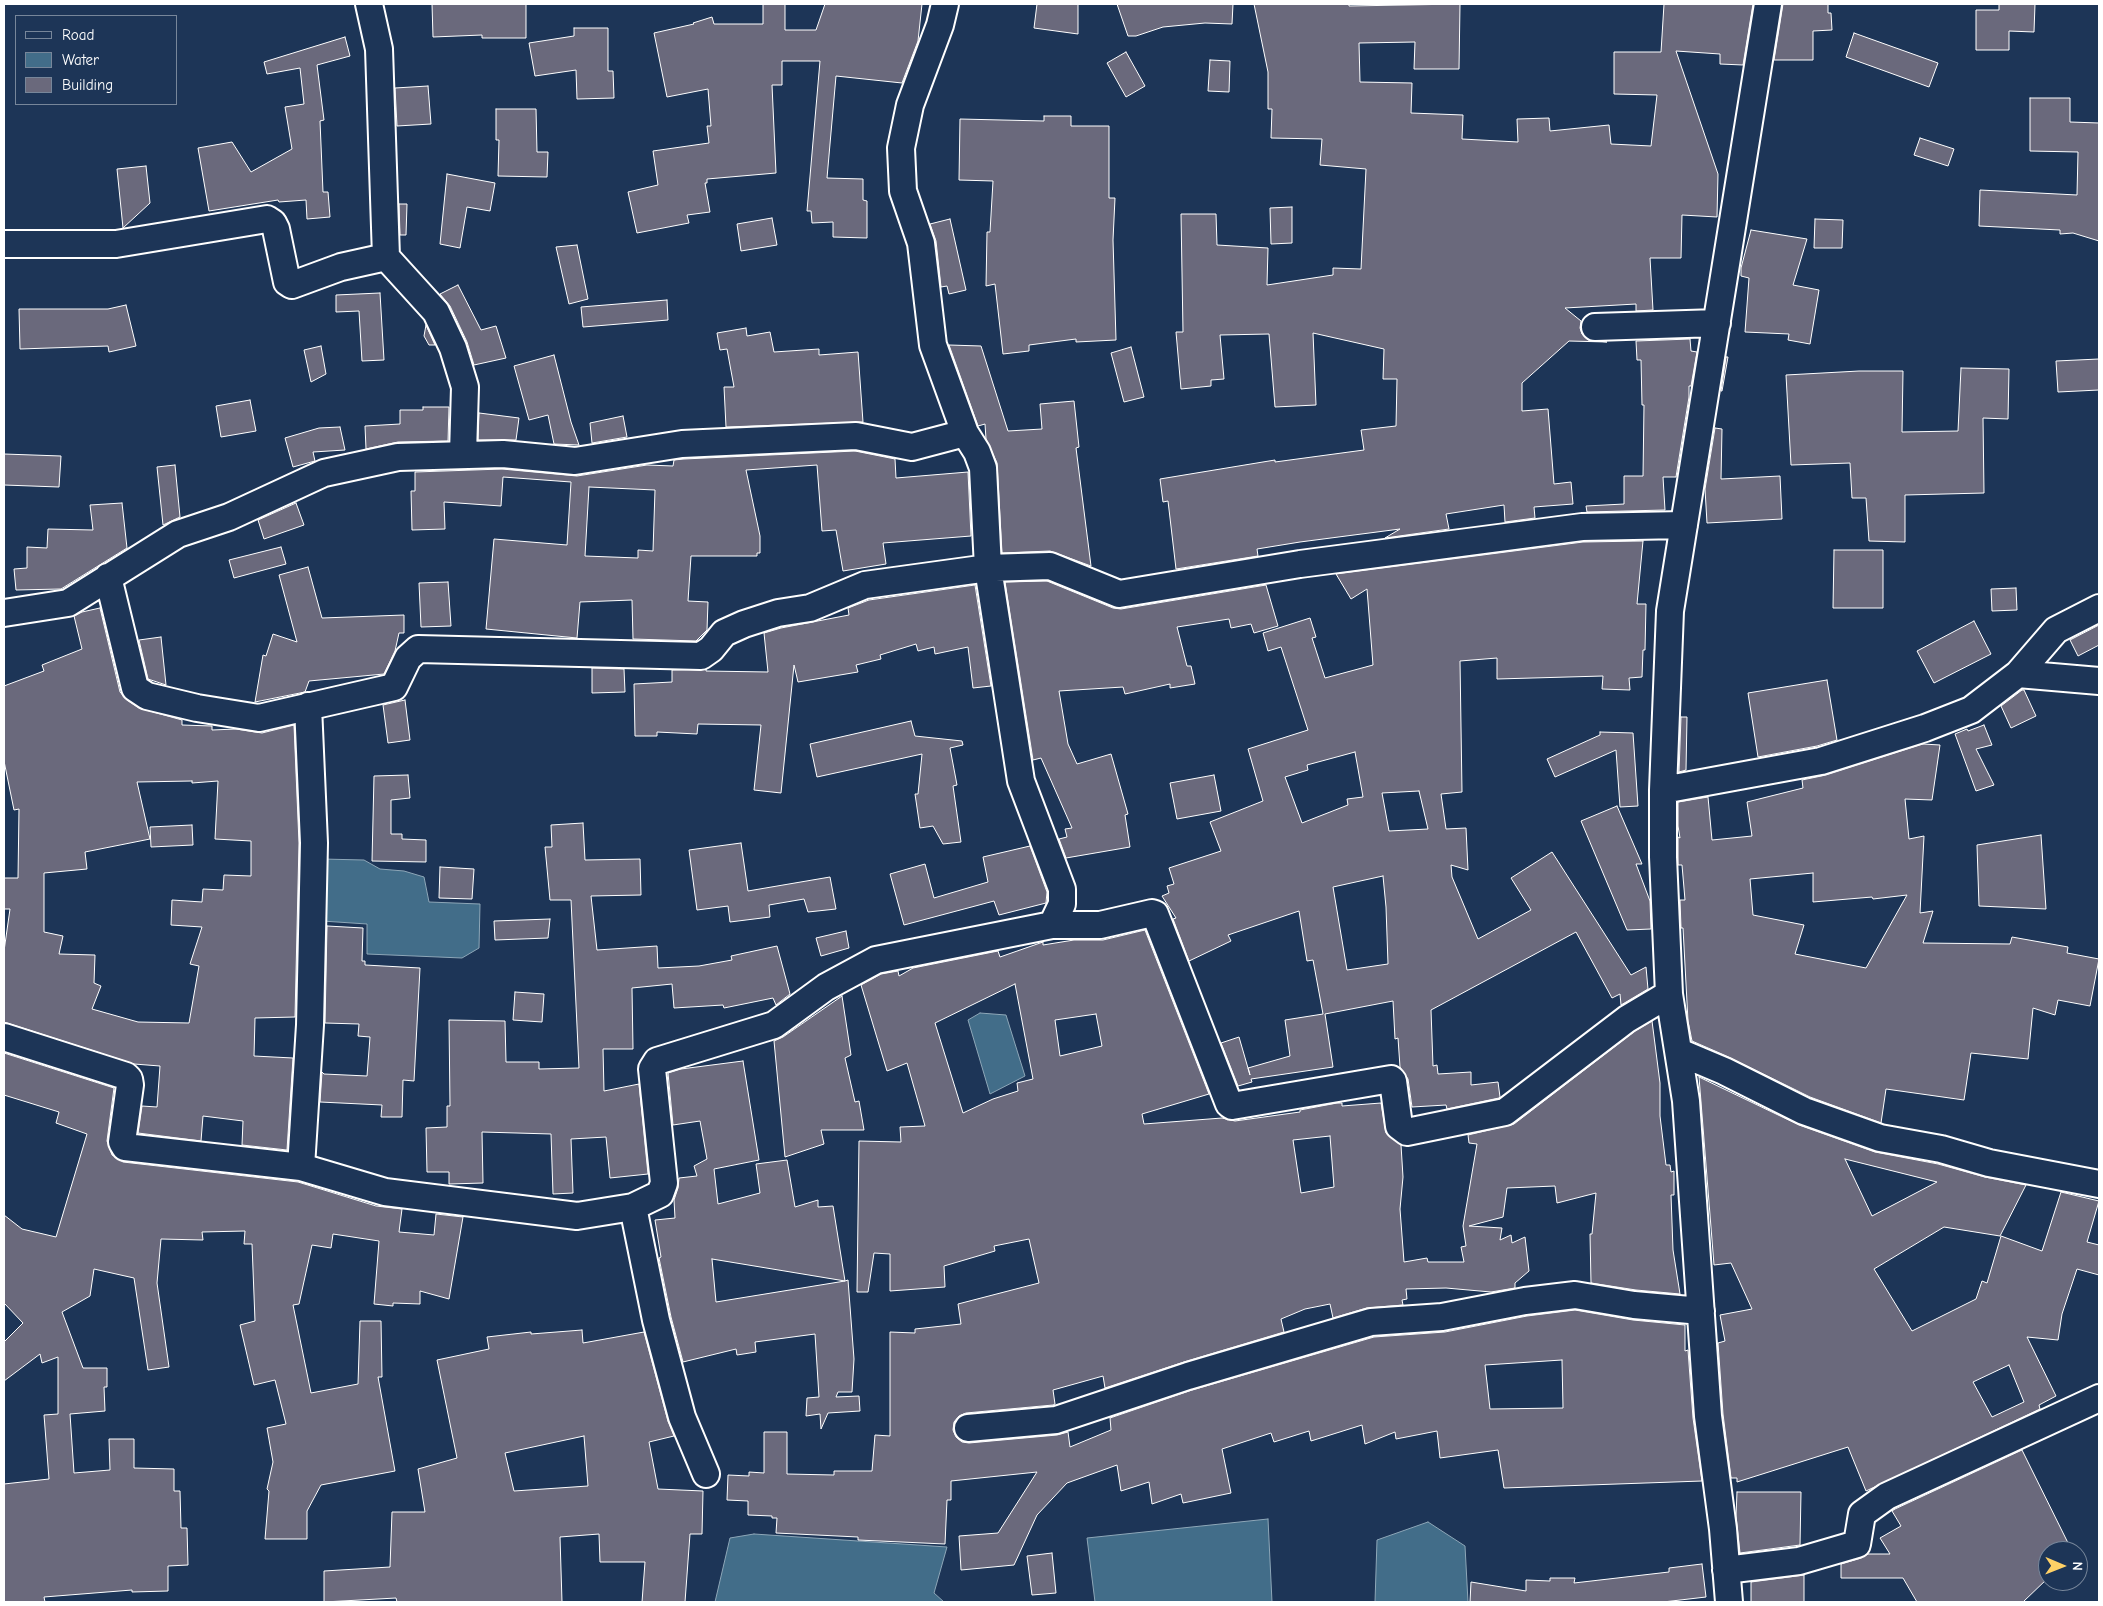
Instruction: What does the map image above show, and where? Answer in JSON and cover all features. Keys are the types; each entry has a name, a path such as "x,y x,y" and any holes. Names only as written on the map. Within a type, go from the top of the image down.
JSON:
{"street":[{"path":"369,4 379,50 386,257 436,312 453,348 465,388 463,454"},
{"path":"945,4 940,25 910,105 901,148 903,192 921,243 933,345 965,433 977,452 983,468 988,568 1021,780 1062,889 1062,904 1052,925"},
{"path":"1729,1602 1708,1416 1686,1101 1669,994 1663,857 1663,790 1670,612 1768,4"},
{"path":"4,244 116,244 268,219 276,229 288,282 292,285 341,267 386,257"},
{"path":"1594,327 1716,323"},
{"path":"4,613 68,603 178,534 229,517 324,473 398,457 503,454 575,461 682,444 856,436 912,447 965,433"},
{"path":"108,577 136,688 147,696 197,708 259,718 394,687 408,658 418,649 701,656 724,633 744,624 778,613 810,608 865,585 988,568 1050,566 1119,594 1300,564 1582,527 1684,525"},
{"path":"1663,790 1821,760 1925,728 1971,710 2018,674 2056,630 2099,608"},
{"path":"2018,674 2099,681"},
{"path":"301,1167 310,1025 313,863 308,706"},
{"path":"4,1037 126,1076 130,1084 122,1142 125,1146 301,1167 385,1192 577,1216 633,1208 660,1194 664,1183 653,1065 657,1062 774,1025 826,987 876,960 1052,925 1100,924 1152,913 1155,914 1229,1104 1232,1106 1391,1079 1393,1080 1399,1126 1407,1132 1505,1112 1627,1019 1669,994"},
{"path":"1678,1052 1724,1071 1804,1111 1880,1138 1941,1150 1989,1163 2099,1184"},
{"path":"633,1208 656,1320 682,1417 706,1474"},
{"path":"968,1428 1056,1420 1188,1376 1371,1322 1442,1317 1525,1301 1575,1295 1634,1305 1701,1311"},
{"path":"1726,1570 1800,1560 1857,1544 1862,1514 1888,1496 2099,1398"}],"water":[{"path":"322,859 364,860 380,869 404,871 424,877 429,902 480,904 479,948 462,958 367,954 367,924 322,921"},
{"path":"980,1013 1006,1015 1025,1076 990,1094 968,1020"},
{"path":"1268,1519 1272,1602 1095,1602 1087,1538"},
{"path":"1428,1522 1465,1546 1468,1602 1375,1602 1377,1540"},
{"path":"754,1534 947,1547 934,1593 944,1602 715,1602 730,1538"}],"building":[{"path":"432,4 526,4 526,38 482,38 482,35 433,37"},
{"path":"763,4 785,4 785,30 816,30 825,4 922,4 918,41 902,83 836,76 827,178 863,179 863,200 867,201 867,238 833,237 833,222 812,223 811,211 807,211 820,61 782,61 782,85 772,85 776,173 707,179 707,183 705,183 710,212 687,215 689,223 637,233 628,192 658,185 653,151 709,143 707,126 711,126 708,89 667,97 654,33 694,24 712,17 714,24 763,24"},
{"path":"1037,4 1078,4 1078,34 1034,28"},
{"path":"1117,4 1233,4 1232,24 1205,23 1163,27 1136,36 1128,36"},
{"path":"1254,4 1349,4 1349,6 1460,4 1459,69 1414,69 1415,42 1359,43 1360,82 1412,83 1411,113 1463,115 1462,139 1518,142 1517,119 1549,118 1550,131 1609,125 1611,144 1651,146 1657,95 1614,94 1614,52 1661,52 1664,4 1753,4 1743,65 1720,64 1720,54 1676,51 1718,174 1717,217 1682,215 1681,258 1650,258 1653,310 1636,311 1636,304 1565,308 1581,321 1580,328 1582,334 1588,340 1607,342 1569,341 1522,383 1522,411 1548,409 1554,484 1571,482 1573,504 1534,507 1535,518 1505,522 1504,505 1446,514 1449,529 1385,538 1400,529 1300,542 1257,549 1258,556 1176,569 1168,501 1163,502 1160,479 1275,460 1275,462 1364,450 1361,430 1396,426 1397,379 1383,379 1384,349 1313,333 1316,405 1275,407 1269,334 1220,335 1224,379 1211,380 1211,386 1181,389 1176,332 1183,332 1181,214 1216,214 1217,245 1268,248 1267,285 1333,275 1333,268 1361,269 1366,169 1320,165 1322,139 1271,138 1272,109 1268,109 1268,72"},
{"path":"1783,4 1828,4 1828,13 1831,13 1832,30 1813,31 1813,60 1774,60"},
{"path":"1999,4 2035,4 2034,32 2009,31 2009,50 1976,50 1976,10 1999,10"},
{"path":"574,28 608,28 608,71 613,71 614,98 577,99 576,70 535,76 529,43 574,36"},
{"path":"1854,33 1938,63 1929,87 1846,57"},
{"path":"345,37 350,56 317,65 324,120 320,121 323,192 328,192 330,217 307,219 306,200 279,202 278,200 209,211 198,148 232,142 251,172 292,149 285,107 304,104 300,68 267,74 264,62"},
{"path":"1126,52 1145,86 1126,97 1107,63"},
{"path":"1210,60 1230,61 1229,92 1208,91"},
{"path":"428,86 431,124 397,126 395,88"},
{"path":"2030,98 2070,98 2070,122 2099,123 2099,241 2073,233 2060,234 2060,230 1979,226 1980,190 2077,195 2078,152 2030,151"},
{"path":"496,109 536,109 537,152 548,152 547,177 498,176 499,140 496,140"},
{"path":"1044,116 1071,116 1071,126 1109,126 1109,198 1115,198 1113,240 1116,340 1076,342 1076,339 1029,345 1029,351 1003,354 995,284 986,286 987,232 990,232 993,181 959,180 960,119 1044,121"},
{"path":"1920,138 1954,149 1948,166 1914,155"},
{"path":"146,166 150,203 123,228 117,169"},
{"path":"447,174 495,183 490,211 467,207 460,248 440,244"},
{"path":"399,204 407,204 406,235 400,235"},
{"path":"1292,207 1292,243 1271,244 1270,208"},
{"path":"772,218 777,245 741,251 737,224"},
{"path":"950,219 966,290 949,294 947,286 941,287 936,241 930,224"},
{"path":"1815,219 1843,220 1842,248 1814,248"},
{"path":"1751,230 1807,239 1793,285 1819,290 1810,344 1788,340 1789,334 1745,332 1749,278 1741,276 1741,268"},
{"path":"577,245 588,299 569,304 556,247"},
{"path":"458,285 481,330 496,326 506,358 474,365 467,342 450,306 440,294"},
{"path":"380,293 384,360 362,361 359,311 336,312 336,295"},
{"path":"667,300 668,320 583,327 581,307"},
{"path":"126,305 136,346 109,352 108,346 20,349 19,309 108,309"},
{"path":"426,325 435,345 429,345 424,336"},
{"path":"746,328 747,336 770,332 774,352 819,349 819,355 858,352 863,422 726,427 724,387 734,387 727,349 720,350 717,333"},
{"path":"1690,339 1691,351 1697,352 1691,386 1689,386 1689,397 1676,477 1663,477 1665,510 1587,512 1586,506 1624,504 1624,476 1643,476 1644,405 1642,405 1641,360 1637,360 1636,341"},
{"path":"949,345 981,346 1008,431 1042,429 1040,404 1074,401 1079,447 1076,448 1091,566 1050,551 1002,553 997,463 986,439 985,424 978,426"},
{"path":"321,346 326,374 311,382 304,350"},
{"path":"1131,347 1144,397 1124,402 1111,353"},
{"path":"554,355 571,422 579,445 554,444 548,415 529,420 514,366"},
{"path":"1726,357 1728,357 1721,391"},
{"path":"2099,359 2099,390 2058,392 2056,361"},
{"path":"1961,368 2009,369 2008,419 1983,418 1984,493 1905,495 1905,542 1869,541 1866,498 1852,498 1850,463 1791,465 1786,375 1859,371 1903,371 1902,432 1958,431"},
{"path":"250,400 256,431 221,437 216,406"},
{"path":"423,407 449,407 448,441 398,442 366,449 365,426 400,424 400,410 423,410"},
{"path":"479,413 519,418 516,440 478,440"},
{"path":"623,416 627,437 592,443 590,423"},
{"path":"340,427 345,450 313,452 315,461 293,467 285,438 319,428"},
{"path":"1715,428 1722,429 1721,479 1780,476 1782,519 1707,523 1705,489"},
{"path":"855,451 895,459 896,478 968,472 971,536 883,543 886,564 843,571 836,530 822,531 817,465 746,470 760,536 760,553 757,553 757,556 691,556 688,601 708,602 707,630 696,641 633,639 632,600 580,602 577,638 486,629 494,539 567,545 571,482 503,477 501,506 444,502 445,529 412,530 411,491 415,491 415,472 502,469 577,476 647,465 673,466 674,460","holes":["589,487 655,490 653,551 638,550 638,558 585,556"]},
{"path":"4,454 61,456 59,487 4,485"},
{"path":"175,465 180,517 163,525 157,467"},
{"path":"122,503 127,548 61,589 16,590 14,569 27,568 27,547 47,548 48,529 93,530 90,505"},
{"path":"296,503 304,525 264,539 258,520"},
{"path":"1643,541 1637,604 1646,604 1645,650 1643,650 1642,677 1629,678 1630,690 1602,689 1603,676 1497,679 1497,658 1460,661 1462,792 1441,794 1446,829 1466,828 1468,870 1451,865 1452,877 1478,939 1531,910 1511,878 1552,852 1631,975 1646,967 1648,989 1621,1005 1620,994 1612,998 1576,932 1431,1010 1433,1066 1437,1065 1438,1074 1471,1072 1471,1085 1498,1082 1499,1098 1447,1109 1446,1105 1412,1107 1408,1079 1400,1067 1398,1038 1395,1039 1393,1001 1325,1014 1333,1067 1251,1079 1252,1082 1238,1086 1221,1043 1239,1037 1250,1075 1248,1068 1290,1056 1285,1020 1323,1014 1313,960 1307,961 1299,911 1228,935 1231,941 1189,961 1173,919 1176,918 1162,896 1169,893 1167,886 1174,884 1169,868 1221,851 1210,822 1263,801 1248,749 1308,730 1281,647 1268,651 1263,633 1310,618 1316,637 1312,638 1325,678 1373,665 1367,589 1351,599 1336,574 1583,542","holes":["1355,752 1363,797 1347,799 1348,805 1302,823 1285,777 1308,770 1307,765","1419,791 1428,829 1389,831 1382,793","1383,876 1388,964 1347,970 1333,887"]},
{"path":"281,547 286,564 234,578 229,560"},
{"path":"1834,550 1883,550 1883,608 1833,608"},
{"path":"308,567 322,618 404,615 404,633 399,633 395,651 384,674 309,681 305,692 255,702 263,655 266,656 273,634 297,642 279,575"},
{"path":"1047,581 1113,608 1121,609 1266,585 1278,626 1254,633 1251,624 1231,628 1229,619 1177,627 1187,666 1191,666 1195,684 1170,688 1170,684 1125,694 1123,687 1059,691 1068,744 1077,764 1111,754 1128,814 1125,815 1130,847 1066,858 1059,839 1067,837 1065,829 1072,828 1041,758 1033,760 1005,582"},
{"path":"448,582 451,626 421,627 419,583"},
{"path":"975,585 991,686 973,688 968,647 935,654 934,647 918,651 916,644 880,655 881,659 856,665 858,672 798,682 794,665 781,793 754,790 761,725 698,724 697,734 657,732 657,736 635,736 634,684 672,682 672,670 706,669 706,671 768,672 764,633 849,615 848,608 869,600"},
{"path":"2016,588 2017,610 1992,611 1991,589"},
{"path":"100,608 120,692 127,700 139,708 182,720 182,725 212,726 212,730 236,729 262,733 294,725 299,843 295,1017 255,1018 254,1056 293,1058 287,1150 242,1145 243,1121 203,1116 201,1141 138,1133 142,1106 157,1107 160,1066 134,1064 4,1022 4,951 10,909 4,909 4,878 18,878 19,809 14,810 4,761 4,686 44,671 42,665 82,649 74,616","holes":["192,781 192,783 218,781 215,839 251,841 251,876 224,875 223,890 203,889 202,902 172,900 171,925 202,927 190,964 199,966 189,1023 138,1022 92,1009 101,986 94,983 95,955 59,954 63,936 44,932 44,873 87,869 85,852 150,839 137,782"]},
{"path":"1974,621 1991,654 1934,683 1917,651"},
{"path":"2099,625 2099,645 2078,656 2070,640"},
{"path":"161,637 166,685 148,679 139,640"},
{"path":"592,668 624,669 625,692 592,693"},
{"path":"1827,680 1837,740 1817,746 1758,757 1748,693"},
{"path":"2024,690 2036,716 2011,728 2001,706"},
{"path":"405,700 410,740 388,743 383,705"},
{"path":"1681,717 1687,717 1686,770 1679,772"},
{"path":"911,721 915,736 962,741 963,745 950,748 957,785 953,786 961,842 943,844 933,826 920,828 915,794 918,794 922,754 817,777 810,744"},
{"path":"1984,725 1992,745 1976,749 1994,785 1976,791 1955,734"},
{"path":"1600,732 1633,733 1638,806 1620,807 1616,750 1555,777 1547,759 1600,735"},
{"path":"1923,744 1940,745 1932,800 1905,799 1909,839 1924,836 1920,913 1933,911 1923,943 2010,944 2012,937 2068,947 2067,953 2099,959 2090,1006 2058,1000 2055,1015 2033,1008 2028,1059 1971,1053 1964,1100 1886,1089 1881,1123 1810,1097 1692,1041 1688,1021 1683,928 1681,928 1680,900 1685,900 1682,865 1678,865 1678,837 1680,838 1678,802 1708,797 1712,840 1752,836 1747,802 1803,788 1802,780 1826,775","holes":["1813,873 1813,902 1872,897 1873,899 1907,895 1866,968 1795,954 1804,925 1753,915 1750,879"]},
{"path":"408,775 410,798 391,800 391,834 402,834 402,839 426,840 426,862 372,861 374,776"},
{"path":"1214,775 1221,811 1177,819 1170,783"},
{"path":"1617,806 1642,864 1636,864 1650,901 1651,929 1627,930 1581,821"},
{"path":"583,823 585,860 640,859 641,895 591,896 597,950 657,946 658,968 699,966 732,960 731,956 777,946 790,994 776,1005 773,998 724,1008 723,1005 674,1008 672,984 632,988 633,1049 603,1049 604,1091 639,1084 648,1174 610,1178 606,1137 571,1139 573,1193 553,1194 551,1134 482,1132 483,1183 449,1184 449,1172 427,1172 426,1128 447,1127 447,1106 450,1106 449,1020 505,1021 506,1062 539,1062 539,1069 579,1068 571,900 550,900 545,847 552,847 551,825"},
{"path":"192,825 193,845 151,847 150,827"},
{"path":"2041,835 2046,909 1979,906 1977,845"},
{"path":"741,843 748,891 830,877 836,909 808,912 804,899 769,905 770,917 730,922 728,906 697,910 689,850"},
{"path":"1030,846 1047,892 1046,903 999,915 994,901 904,925 890,874 925,864 934,898 988,882 983,857"},
{"path":"440,867 474,869 472,899 439,898"},
{"path":"550,919 548,938 495,940 494,921"},
{"path":"327,926 363,928 362,961 365,961 365,965 420,968 414,1081 403,1080 402,1117 381,1117 382,1105 320,1102 322,1072 324,1074 367,1076 370,1037 358,1036 359,1024 325,1023"},
{"path":"1145,930 1209,1094 1142,1114 1144,1124 1222,1118 1235,1121 1300,1112 1300,1110 1337,1103 1342,1103 1342,1106 1381,1103 1386,1133 1401,1145 1403,1177 1400,1209 1404,1262 1427,1258 1428,1262 1464,1262 1461,1247 1466,1246 1463,1226 1477,1144 1469,1143 1468,1135 1514,1124 1635,1031 1652,1021 1660,1083 1660,1116 1666,1165 1670,1165 1671,1172 1674,1171 1674,1195 1671,1195 1673,1250 1680,1294 1591,1283 1590,1234 1592,1234 1596,1193 1557,1203 1555,1186 1507,1188 1503,1217 1469,1226 1502,1228 1500,1240 1511,1235 1512,1243 1525,1237 1529,1271 1515,1283 1515,1288 1491,1292 1446,1288 1406,1289 1407,1299 1402,1300 1403,1305 1367,1308 1333,1318 1330,1304 1305,1309 1281,1319 1284,1332 1105,1388 1103,1376 1053,1390 1055,1404 1053,1405 966,1413 959,1416 954,1422 953,1430 956,1437 962,1442 969,1443 1057,1435 1068,1432 1070,1447 1111,1430 1110,1418 1192,1390 1374,1337 1445,1332 1527,1316 1575,1310 1633,1320 1685,1325 1685,1351 1688,1350 1693,1418 1702,1481 1504,1488 1498,1450 1440,1458 1437,1431 1396,1439 1395,1432 1365,1444 1362,1425 1311,1441 1309,1431 1274,1442 1271,1433 1222,1449 1231,1493 1183,1503 1181,1494 1152,1504 1149,1482 1121,1491 1117,1465 1067,1483 1037,1515 1014,1565 961,1570 959,1536 998,1533 1037,1472 951,1481 951,1500 947,1500 945,1544 858,1540 858,1537 776,1533 777,1518 748,1515 748,1501 727,1500 728,1475 749,1476 749,1472 764,1473 764,1432 787,1432 787,1474 834,1475 834,1471 872,1471 875,1435 890,1436 890,1332 915,1333 915,1329 961,1324 958,1304 1039,1283 1029,1239 994,1246 995,1251 944,1266 945,1287 890,1291 890,1254 874,1253 868,1292 857,1292 859,1141 901,1142 900,1127 925,1126 907,1063 887,1071 861,985 881,974 898,971 899,976 913,968 998,951 1000,957 1043,942 1043,945 1074,940 1103,940","holes":["1015,984 1033,1079 1017,1083 1018,1091 993,1099 963,1113 935,1023","1096,1014 1102,1046 1060,1056 1055,1020","1330,1136 1334,1187 1301,1193 1293,1140","1562,1360 1563,1408 1490,1409 1485,1365"]},
{"path":"846,931 849,948 821,956 816,938"},
{"path":"515,992 544,994 542,1022 513,1020"},
{"path":"842,996 851,1055 845,1058 855,1102 859,1101 864,1130 821,1130 824,1144 785,1157 774,1041 783,1037"},
{"path":"4,1053 114,1088 107,1141 112,1155 123,1162 298,1182 376,1206 402,1209 399,1232 434,1235 436,1214 463,1217 449,1299 420,1291 420,1304 393,1303 393,1306 374,1304 379,1241 333,1234 331,1248 312,1245 299,1304 293,1305 311,1393 358,1384 360,1321 381,1321 382,1377 378,1377 395,1471 321,1485 307,1511 307,1539 265,1539 269,1491 267,1489 273,1462 267,1428 286,1424 275,1380 254,1385 240,1325 255,1321 252,1244 244,1244 245,1231 202,1232 203,1240 161,1239 157,1283 169,1367 148,1370 134,1278 94,1269 90,1296 62,1312 83,1368 107,1368 107,1387 104,1387 105,1411 70,1414 74,1473 110,1470 109,1439 134,1439 134,1468 174,1469 174,1491 180,1491 181,1528 187,1528 188,1565 168,1566 168,1591 132,1592 132,1590 44,1597 45,1602 4,1602 4,1484 49,1479 44,1415 58,1414 58,1357 42,1363 40,1354 4,1381 4,1342 23,1323 4,1303 4,1215 22,1229 56,1237 87,1134 56,1123 59,1112 4,1095"},
{"path":"743,1061 759,1160 714,1169 718,1204 760,1193 756,1164 787,1160 795,1207 818,1200 818,1207 833,1206 845,1281 848,1280 854,1359 852,1392 838,1392 836,1397 859,1396 860,1411 828,1413 821,1429 820,1414 806,1416 807,1398 819,1397 815,1334 755,1342 756,1352 737,1355 736,1349 683,1362 671,1317 659,1258 661,1257 655,1220 675,1218 674,1200 679,1178 697,1176 694,1166 707,1159 700,1121 673,1125 668,1073 681,1069","holes":["712,1259 845,1281 716,1302"]},
{"path":"1699,1077 1799,1125 1875,1152 1938,1164 1985,1177 2026,1185 2000,1236 1944,1227 1874,1269 1912,1331 1976,1299 1982,1281 1987,1283 2001,1236 2042,1251 2061,1192 2099,1201 2087,1242 2099,1245 2099,1275 2077,1269 2062,1314 2058,1340 2027,1337 2056,1396 2039,1405 2040,1409 1866,1491 1848,1447 1737,1482 1737,1478 1731,1478 1723,1414 1718,1343 1725,1341 1720,1315 1752,1309 1731,1263 1714,1265","holes":["1845,1159 1937,1182 1872,1216","2009,1365 2024,1402 1992,1417 1973,1382"]},
{"path":"582,1330 583,1343 644,1332 668,1421 674,1436 649,1442 658,1489 703,1491 702,1534 690,1534 685,1602 642,1602 645,1562 600,1562 599,1534 560,1537 562,1602 397,1602 396,1598 324,1602 324,1571 390,1567 392,1512 425,1512 418,1469 457,1458 437,1360 489,1349 487,1337 531,1332 531,1334","holes":["584,1436 588,1486 514,1491 505,1453"]},
{"path":"2022,1450 2067,1541 2038,1541 2038,1588 2023,1602 1917,1602 1903,1578 1841,1578 1841,1564 1868,1554 1890,1554 1880,1538 1901,1526 1892,1511"},
{"path":"1737,1492 1801,1492 1800,1545 1740,1553 1736,1516"},
{"path":"1052,1553 1056,1593 1032,1595 1027,1556"},
{"path":"1702,1564 1706,1597 1663,1602 1470,1602 1471,1582 1526,1591 1526,1580 1550,1581 1550,1578 1575,1578 1574,1583 1669,1572 1669,1568"},
{"path":"1804,1575 1804,1602 1751,1602 1751,1582"}]}
